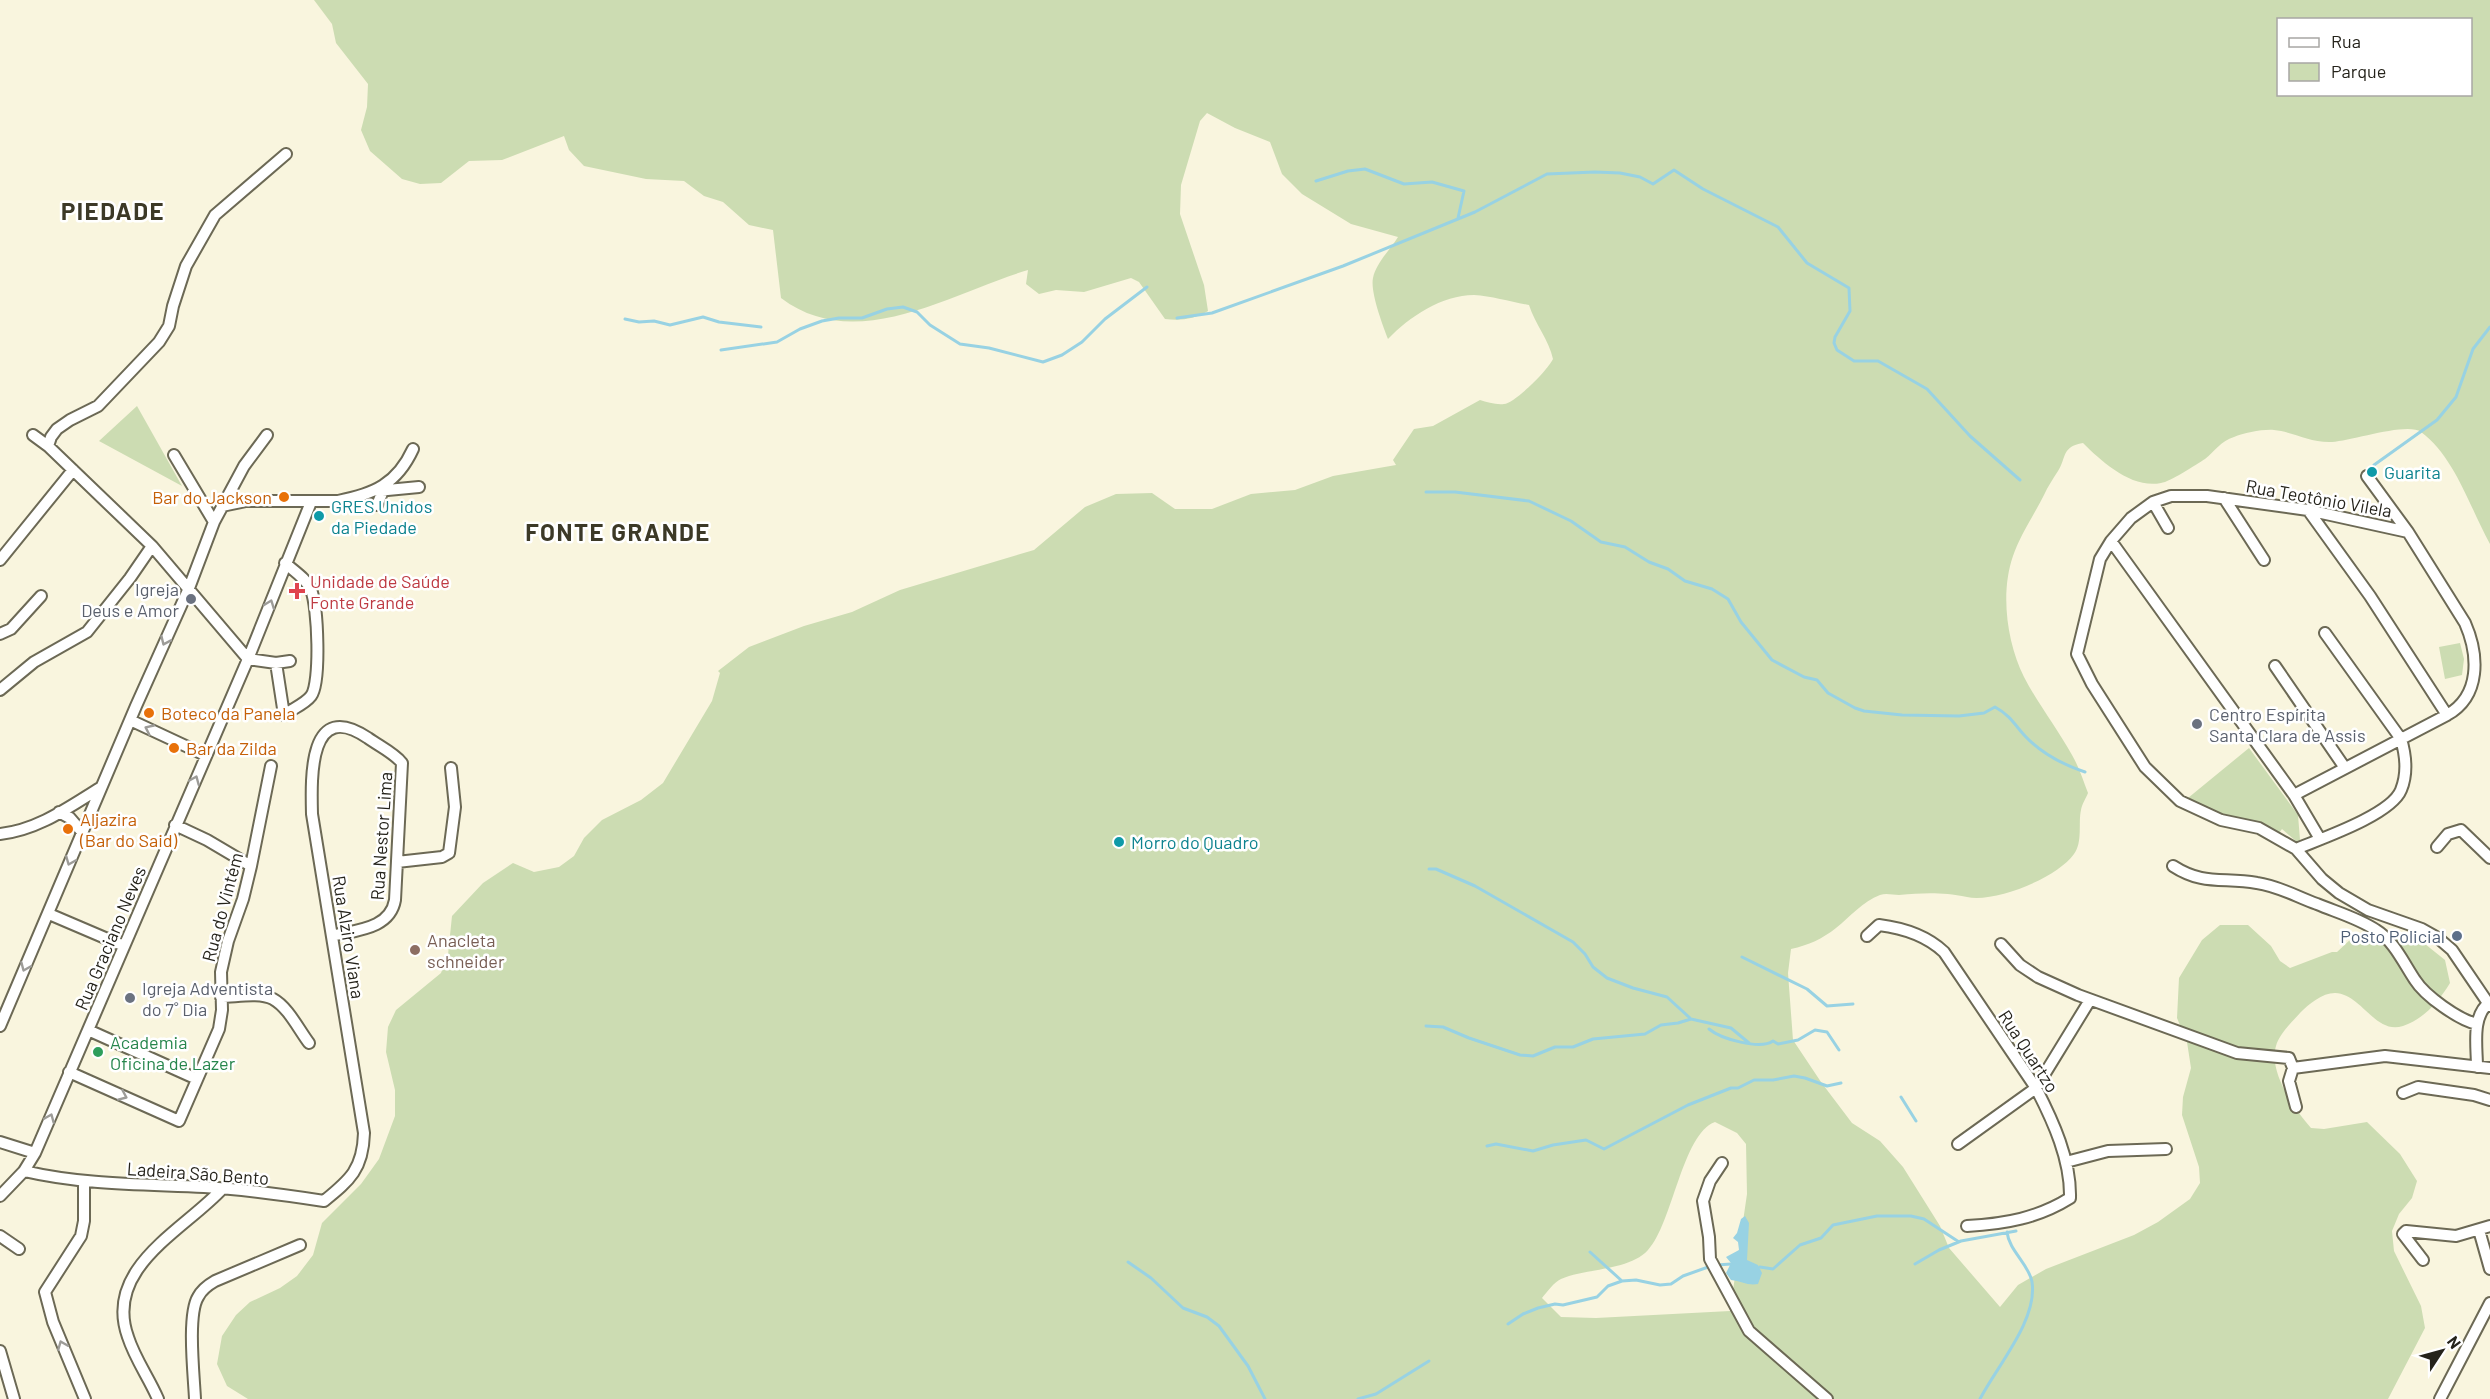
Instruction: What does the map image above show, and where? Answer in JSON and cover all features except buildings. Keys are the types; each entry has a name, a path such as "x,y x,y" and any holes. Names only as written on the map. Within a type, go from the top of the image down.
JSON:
{"street":[{"path":"50,442 70,420 98,406 159,342 169,326 172,306 186,266 215,215 286,154"},
{"path":"33,435 50,442 73,470 152,546 248,659 276,663 290,662"},
{"path":"0,1026 130,720 189,588 214,522 244,466 267,435"},
{"path":"377,505 380,491 403,469 413,449"},
{"path":"174,455 214,522"},
{"path":"0,560 73,470"},
{"path":"2367,476 2408,532"},
{"path":"222,506 246,501 338,501 380,491 419,487"},
{"name":"Rua Teotônio Vilela","path":"2452,713 2469,694 2473,675 2471,637 2459,610 2408,532 2308,510 2224,498 2171,496 2153,502 2131,518 2111,541 2100,559 2077,654 2092,684 2145,766 2180,801 2221,820 2259,828 2295,849 2338,893 2368,910 2422,929 2438,938 2452,950 2489,1004"},
{"path":"2224,498 2264,560"},
{"name":"Rua Graciano Neves","path":"0,1196 24,1171 35,1153 248,659 311,502"},
{"path":"2153,502 2168,528"},
{"path":"2294,795 2452,713 2308,510"},
{"path":"2111,541 2294,795 2320,839"},
{"path":"0,690 34,662 87,632 152,546"},
{"path":"276,663 284,715 309,697 316,680 314,599 305,580 285,563"},
{"path":"0,634 11,629 41,596"},
{"path":"2295,849 2344,830 2384,808 2394,801 2400,792 2405,774 2405,753 2401,739 2325,633"},
{"path":"2275,666 2345,768"},
{"path":"130,720 205,755"},
{"name":"Rua Alziro Viana","path":"346,727 334,727 324,732 319,741 312,791 312,814 364,1133 363,1154 356,1169"},
{"name":"Rua Nestor Lima","path":"332,936 378,924 388,918 395,900 402,763 357,731 346,727"},
{"name":"Rua do Vintém","path":"69,1072 179,1121 219,1029 221,972 251,867 271,766"},
{"path":"397,862 442,858 449,853 455,807 450,768"},
{"path":"0,834 30,827 101,788"},
{"path":"60,812 70,818 82,832"},
{"path":"176,825 207,840 251,867"},
{"path":"2437,847 2448,834 2461,830 2490,858"},
{"path":"2173,866 2186,874 2204,880 2257,883 2281,888 2341,912 2375,929 2392,944 2419,986 2442,1006 2477,1024"},
{"path":"49,914 123,946"},
{"name":"Rua Quartzo","path":"1867,936 1879,926 1897,927 1934,942 1944,952 2036,1088 2047,1108 2066,1162 2070,1181 2070,1198 2027,1218 2001,1224 1967,1226"},
{"path":"2001,944 2020,965 2038,977 2090,1000 2237,1053 2289,1058 2293,1068 2289,1081 2296,1107"},
{"path":"221,997 255,996 272,999 283,1008 309,1043"},
{"path":"1958,1144 2036,1088 2090,1000"},
{"path":"2477,1067 2477,1024 2482,1009 2489,1004"},
{"path":"88,1030 197,1079"},
{"path":"2293,1068 2385,1056 2490,1068"},
{"path":"2403,1093 2418,1087 2474,1095 2490,1100"},
{"path":"0,1142 35,1153"},
{"path":"2066,1162 2108,1151 2166,1149"},
{"path":"1722,1163 1710,1181 1703,1201 1710,1259 1749,1331 1827,1399"},
{"name":"Ladeira São Bento","path":"24,1171 54,1178 84,1181 222,1189 324,1201 342,1186 356,1169"},
{"path":"84,1181 84,1221 81,1236 45,1292 53,1322 85,1399"},
{"path":"158,1399 128,1338 124,1323 126,1292 137,1269 153,1251 222,1189"},
{"path":"2423,1260 2407,1241 2403,1234 2406,1231 2456,1236 2490,1226"},
{"path":"2479,1230 2490,1269"},
{"path":"0,1236 19,1249"},
{"path":"195,1399 193,1339 197,1299 204,1288 215,1281 300,1245"},
{"path":"2440,1399 2490,1303"},
{"path":"0,1353 14,1399"}],"green space":[{"path":"314,0 2490,0 2490,544 2461,484 2443,455 2421,432 2414,430 2404,429 2332,442 2316,441 2274,430 2254,432 2225,441 2205,459 2171,480 2150,484 2129,478 2108,466 2083,443 2071,447 2016,548 2009,570 2006,602 2010,634 2018,664 2029,687 2074,760 2088,793 2080,815 2077,849 2066,863 2040,880 1993,896 1979,898 1933,893 1880,895 1862,905 1826,935 1791,949 1788,973 1793,1040 1852,1123 1880,1141 1903,1167 1940,1226 1949,1248 2000,1307 2018,1285 2046,1269 2134,1235 2158,1222 2190,1199 2200,1183 2199,1167 2182,1115 2183,1097 2191,1068 2187,1042 2177,1018 2179,978 2202,940 2220,925 2248,925 2271,946 2280,961 2290,968 2337,952 2352,938 2370,930 2425,944 2445,960 2450,983 2436,1003 2418,1019 2403,1026 2384,1025 2345,995 2330,993 2312,1003 2290,1024 2276,1046 2275,1056 2279,1079 2284,1090 2311,1128 2324,1129 2367,1122 2400,1154 2417,1181 2412,1198 2399,1214 2392,1231 2394,1251 2421,1306 2425,1328 2388,1399 248,1399 227,1386 217,1364 222,1336 236,1315 250,1302 280,1288 297,1276 313,1255 322,1223 361,1184 379,1159 395,1116 395,1090 386,1052 388,1027 396,1010 441,973 448,955 452,916 483,883 513,863 534,872 559,867 574,856 584,838 602,820 641,800 663,783 712,701 720,673 718,671 749,647 804,626 852,612 900,590 1034,550 1085,507 1116,494 1152,493 1175,509 1212,509 1251,494 1295,490 1333,476 1396,465 1393,460 1414,429 1433,426 1480,400 1498,404 1509,402 1531,385 1553,359 1529,305 1474,295 1438,303 1416,315 1388,339 1375,300 1373,278 1380,262 1398,237 1351,224 1302,194 1282,174 1270,142 1235,128 1207,113 1200,121 1181,185 1180,214 1204,285 1208,311 1203,314 1187,319 1165,319 1139,282 1131,278 1084,292 1056,290 1039,294 1026,284 1028,270 904,314 872,320 840,321 810,314 781,298 773,230 749,225 723,202 704,196 684,181 646,179 584,166 569,150 564,136 502,160 469,161 441,183 420,184 402,179 370,151 361,130 367,107 368,84 336,43 332,24","holes":["1715,1122 1737,1133 1746,1144 1747,1194 1730,1311 1596,1318 1561,1317 1542,1298 1561,1279 1619,1266 1640,1257 1657,1237 1686,1161 1694,1143 1704,1130"]},
{"path":"137,406 182,486 99,441"},
{"path":"2460,643 2464,659 2462,675 2445,679 2439,647"},
{"path":"2249,748 2298,815 2300,840 2297,842 2282,829 2279,833 2227,817 2188,798"}],"water":[{"path":"1745,1216 1749,1223 1747,1260 1758,1265 1762,1273 1758,1284 1731,1280 1726,1273 1731,1263 1726,1257 1739,1250 1738,1242 1733,1238 1741,1219"}],"waterway":[{"path":"1316,181 1348,171 1365,169 1404,184 1432,182 1464,191 1458,218"},
{"path":"1177,318 1212,313 1343,266 1475,212 1547,174 1620,173 1640,177 1653,184 1674,170 1703,189 1778,227 1807,263 1849,288 1850,311 1835,337 1834,343 1837,350 1854,361 1878,361 1927,389 1970,436 2020,480"},
{"path":"721,350 777,342 800,329 822,321 862,318 887,309 903,307 917,312 930,325 960,344 989,348 1043,362 1062,355 1082,342 1105,319 1147,287"},
{"path":"625,319 639,322 654,321 670,325 703,317 719,322 761,327"},
{"path":"2374,465 2437,420 2456,397 2473,349 2490,327"},
{"path":"1426,492 1455,492 1529,501 1571,521 1601,542 1625,547 1649,562 1668,569 1685,581 1712,589 1728,599 1741,622 1772,660 1804,677 1817,680 1828,693 1855,708 1902,715 1959,716 1984,713 1995,707 2009,717 2038,748 2061,762 2085,772"},
{"path":"1429,869 1436,869 1475,886 1573,942 1585,954 1593,967 1607,978 1667,997 1690,1018"},
{"path":"1742,957 1807,989 1827,1006 1853,1004"},
{"path":"1426,1026 1443,1027 1520,1055 1533,1056 1555,1047 1573,1047 1593,1039 1645,1034 1661,1025 1691,1019 1731,1028 1749,1043"},
{"path":"1709,1029 1731,1040 1750,1044 1773,1041 1778,1044 1798,1040 1815,1030 1827,1032 1839,1050"},
{"path":"1487,1146 1496,1144 1533,1151 1553,1145 1586,1140 1604,1149 1688,1105 1731,1088 1738,1088 1754,1080 1773,1080 1794,1076 1827,1086 1841,1083"},
{"path":"1901,1097 1916,1121"},
{"path":"1760,1267 1773,1269 1800,1245 1821,1238 1833,1225 1877,1216 1911,1216 1924,1219 1959,1242"},
{"path":"1915,1264 1961,1241 2016,1231"},
{"path":"1980,1399 2023,1327 2032,1297 2030,1275 2011,1245 2007,1232"},
{"path":"1590,1252 1622,1281"},
{"path":"1128,1262 1151,1278 1183,1308 1207,1317 1219,1326 1248,1366 1265,1399"},
{"path":"1717,1265 1731,1264"},
{"path":"1508,1324 1538,1308 1597,1297 1608,1286 1622,1281 1636,1280 1660,1285 1671,1284 1683,1276 1711,1266"},
{"path":"1358,1399 1376,1394 1429,1361"}],"place":[{"name":"Guarita","path":"2372,472"},
{"name":"Bar do Jackson","path":"284,497"},
{"name":"GRES Unidos da Piedade","path":"319,516"},
{"name":"Unidade de Saúde Fonte Grande","path":"297,591"},
{"name":"Igreja Deus e Amor","path":"191,599"},
{"name":"Boteco da Panela","path":"149,713"},
{"name":"Centro Espírita Santa Clara de Assis","path":"2197,724"},
{"name":"Bar da Zilda","path":"174,748"},
{"name":"Aljazira (Bar do Said)","path":"68,829"},
{"name":"Morro do Quadro","path":"1119,842"},
{"name":"Posto Policial","path":"2457,936"},
{"name":"Anacleta schneider","path":"415,950"},
{"name":"Igreja Adventista do 7˚ Dia","path":"130,998"},
{"name":"Academia Oficina de Lazer","path":"98,1052"}],"district":[{"name":"PIEDADE","path":"113,210"},
{"name":"FONTE GRANDE","path":"618,531"}]}
